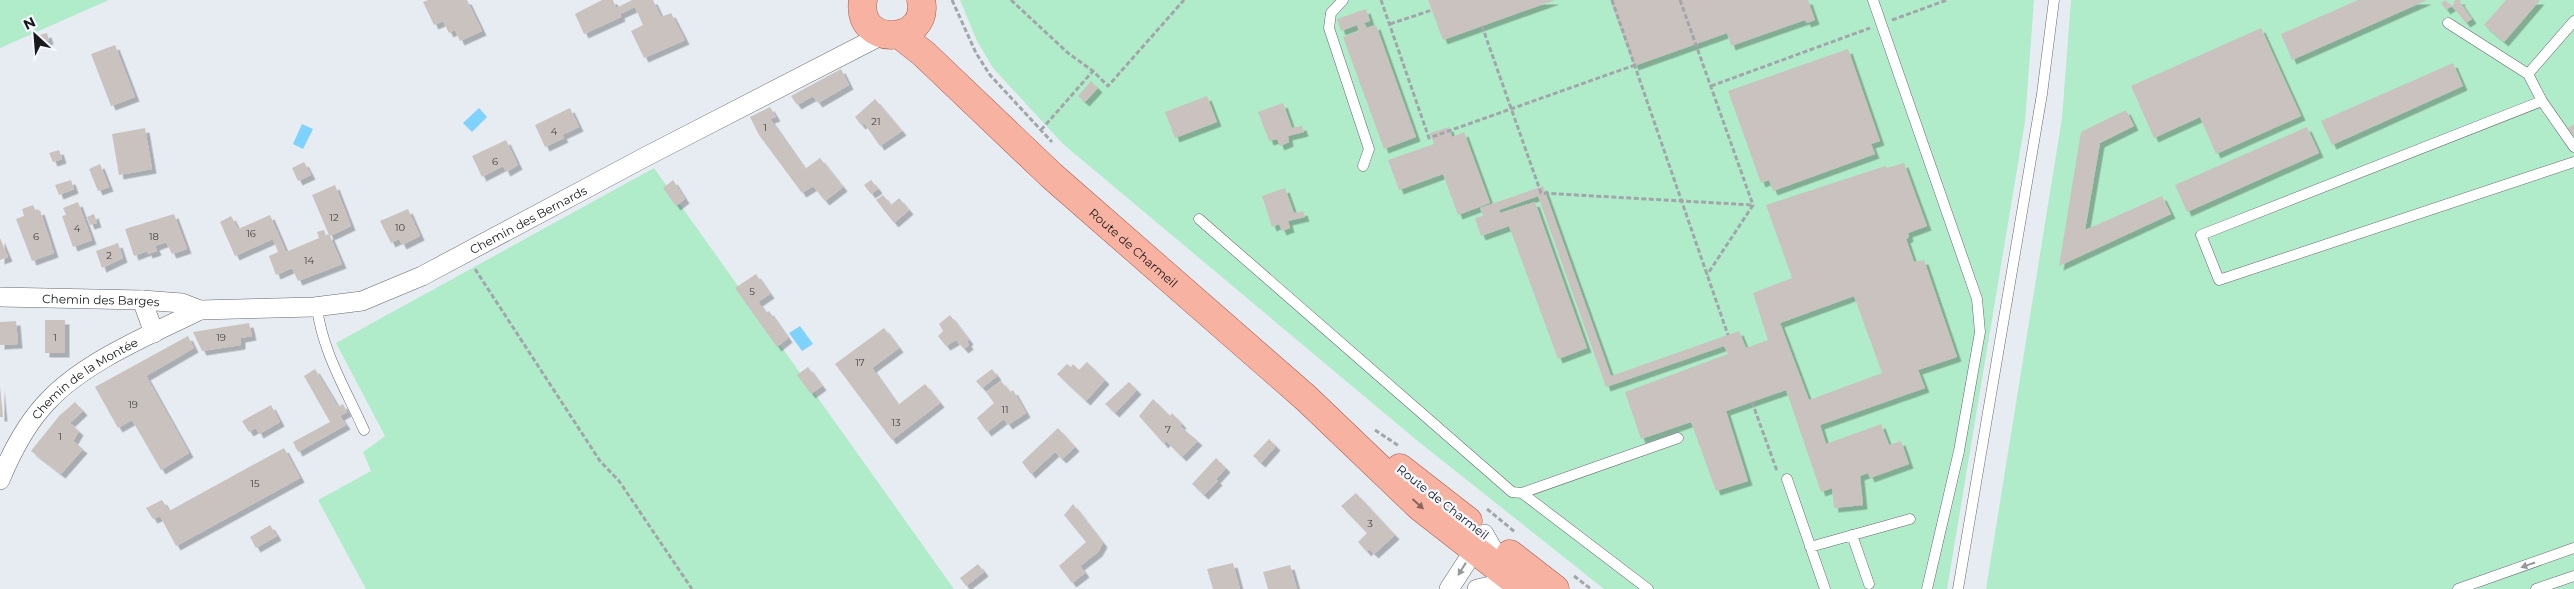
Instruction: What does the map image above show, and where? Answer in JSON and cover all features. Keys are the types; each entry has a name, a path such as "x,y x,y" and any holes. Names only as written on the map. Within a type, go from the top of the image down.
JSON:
{"main road":[{"path":"872,16 913,28 921,7"},
{"name":"Route de Charmeil","path":"921,7 935,45 964,94"},
{"name":"Route de Charmeil","path":"872,16 924,54 1052,176 1306,398 1420,507 1498,560 1561,580"}],"street":[{"name":"Chemin des Bernards","path":"200,310 317,307 362,301 422,276 647,156 836,60 854,42 872,16"},
{"name":"Chemin des Barges","path":"0,297 142,300 182,303 200,310"},
{"path":"142,300 154,333"},
{"name":"Chemin de la Montée","path":"0,480 14,446 47,401 88,368 200,310"},
{"path":"1450,589 1498,560"},
{"path":"1477,589 1504,583 1498,560"},
{"path":"1498,560 1542,589"}],"lane":[{"path":"1343,0 1331,14 1329,28 1369,149 1363,166"},
{"path":"1873,0 1977,299 1978,307 1980,332 1959,451 1928,589"},
{"path":"1958,589 2042,94 2054,0"},
{"path":"2448,22 2528,74 2542,101 2574,147"},
{"path":"2528,74 2574,22"},
{"path":"2542,101 2201,235 2219,280 2574,162"},
{"path":"1199,219 1512,492 1522,493 1678,438"},
{"path":"317,307 319,329 325,345 364,430"},
{"path":"1787,479 1825,589"},
{"path":"1522,493 1648,589"},
{"path":"1810,547 1910,518"},
{"path":"1852,535 1869,584"},
{"path":"2458,589 2574,548"},
{"path":"2536,589 2574,576"}],"path":[{"path":"952,0 976,53 990,75 1042,129 1056,147"},
{"path":"1011,0 1068,53 1094,71 1108,86 1184,0"},
{"path":"1381,0 1429,138 1635,65"},
{"path":"1612,0 1728,335"},
{"path":"1680,0 1753,205"},
{"path":"1711,86 1948,0"},
{"path":"1390,24 1432,10"},
{"path":"1482,26 1541,193 1753,205"},
{"path":"1038,135 1094,71"},
{"path":"1707,275 1753,205"},
{"path":"465,254 600,460 619,481 692,589"},
{"path":"1752,402 1775,469 1787,479"},
{"path":"1367,425 1405,449"},
{"path":"1482,505 1518,535"},
{"path":"1561,580 1591,589"}],"green space":[{"path":"0,0 109,0 0,48"},
{"path":"960,0 2034,0 2025,122 1947,589 1604,589 1414,438 1063,144 993,68 977,41"},
{"path":"2071,0 2574,0 2574,589 1986,589 2062,118"},
{"path":"654,168 954,589 366,589 318,500 371,471 363,452 385,436 336,343"}],"water":[{"path":"479,108 487,117 472,132 463,123"},
{"path":"302,124 313,129 303,149 293,144"},
{"path":"800,326 813,344 802,351 789,333"}],"building":[{"path":"428,0 467,0 482,31 460,41 455,30 449,33 443,21 434,25 423,2"},
{"path":"602,0 613,0 616,8 632,0 653,0 661,17 671,13 685,40 644,58 631,31 643,25 635,7 620,14 621,17 584,34 575,14"},
{"path":"1428,0 1555,0 1443,40"},
{"path":"1610,0 1808,0 1815,20 1807,23 1805,20 1731,46 1727,33 1634,66"},
{"path":"2358,0 2427,0 2292,60 2281,34"},
{"path":"2445,0 2452,6 2446,10 2441,3"},
{"path":"2455,0 2461,0 2460,2 2472,19 2466,23 2452,6"},
{"path":"2506,0 2540,0 2504,42 2484,25"},
{"path":"1366,9 1370,21 1364,23 1367,28 1376,25 1416,137 1384,149 1343,37 1359,31 1357,25 1341,31 1337,19"},
{"path":"2261,28 2301,116 2216,154 2200,117 2154,138 2131,86"},
{"path":"47,33 49,40 42,42 39,35"},
{"path":"115,45 135,97 111,106 91,54"},
{"path":"1848,49 1880,141 1871,144 1875,154 1773,191 1769,180 1761,183 1728,91"},
{"path":"2453,63 2463,86 2332,145 2321,121"},
{"path":"841,69 849,85 818,103 813,96 797,105 791,96"},
{"path":"1091,81 1098,88 1085,102 1078,96"},
{"path":"1207,96 1217,122 1175,138 1165,112"},
{"path":"875,99 902,131 880,146 864,123 861,125 855,117"},
{"path":"1283,103 1292,128 1302,126 1304,132 1288,136 1289,142 1280,146 1277,139 1269,141 1258,112"},
{"path":"770,107 776,117 770,119 805,169 820,158 843,187 825,201 813,186 802,193 759,135 750,117"},
{"path":"570,108 579,127 562,135 564,138 545,147 535,125"},
{"path":"2126,110 2134,126 2100,143 2085,230 2162,196 2171,214 2059,266 2081,132"},
{"path":"2574,124 2574,136 2568,128"},
{"path":"1449,127 1452,137 1464,132 1490,203 1458,215 1443,174 1399,190 1388,160 1434,144 1430,133"},
{"path":"2307,127 2319,153 2187,212 2175,185"},
{"path":"145,128 152,169 119,175 112,134"},
{"path":"506,140 518,165 506,172 503,166 482,177 472,156"},
{"path":"59,150 62,159 53,162 49,153"},
{"path":"304,162 311,175 298,181 292,168"},
{"path":"1904,163 1927,226 1908,233 1909,237 1906,239 1914,262 1924,260 1957,357 1918,370 1925,388 1820,425 1826,444 1881,424 1889,445 1901,441 1909,464 1870,478 1868,473 1860,476 1863,505 1834,508 1832,488 1821,492 1786,390 1726,411 1748,481 1716,491 1691,422 1641,439 1625,392 1728,354 1724,346 1606,387 1538,196 1499,210 1500,213 1535,202 1587,348 1558,359 1509,226 1481,236 1475,218 1483,216 1480,208 1543,186 1611,376 1739,331 1746,348 1768,340 1753,293 1792,278 1766,205 1885,166 1887,168","holes":["1854,296 1882,373 1809,400 1780,323"]},
{"path":"100,164 109,187 98,191 89,169"},
{"path":"71,180 74,189 59,195 55,185"},
{"path":"673,180 685,199 676,206 663,188"},
{"path":"871,180 878,189 871,194 864,185"},
{"path":"335,185 351,226 330,236 342,264 298,281 292,268 276,275 269,256 278,252 273,239 235,256 220,222 231,216 238,229 270,215 286,252 319,238 317,232 324,230 326,236 329,235 312,195"},
{"path":"1285,188 1294,213 1303,211 1305,217 1288,221 1290,228 1282,231 1279,224 1272,227 1262,196"},
{"path":"883,195 891,205 899,198 909,210 894,223 876,200"},
{"path":"78,202 92,240 73,247 62,216 66,215 63,208"},
{"path":"33,205 36,212 40,210 54,253 32,261 16,219 24,216 22,209"},
{"path":"408,209 420,236 402,245 399,239 391,243 380,221"},
{"path":"94,214 97,223 90,225 87,217"},
{"path":"174,214 187,249 172,254 166,242 155,246 157,251 148,254 147,251 134,256 125,229"},
{"path":"0,238 8,257 0,260"},
{"path":"118,243 123,258 102,268 96,251"},
{"path":"756,274 770,294 758,302 766,313 769,311 788,338 777,347 735,288"},
{"path":"950,315 969,340 967,342 969,345 964,349 956,340 946,346 938,336 943,331 939,324"},
{"path":"45,320 65,320 65,353 45,353"},
{"path":"16,321 18,344 0,345 0,322"},
{"path":"249,323 252,336 241,338 241,345 202,351 193,332"},
{"path":"884,328 899,348 872,368 898,405 925,384 940,403 892,440 835,364"},
{"path":"188,336 194,348 146,376 189,453 161,470 132,420 118,428 95,387"},
{"path":"1087,362 1105,380 1086,401 1057,374 1067,364 1071,367 1073,364 1079,370"},
{"path":"808,367 822,386 811,394 797,375"},
{"path":"315,369 338,407 343,404 347,412 340,416 346,425 298,452 293,442 330,422 304,376"},
{"path":"992,369 997,376 982,388 976,381"},
{"path":"1001,381 1010,392 1013,390 1026,413 1008,425 1004,419 987,432 977,418 994,403 986,392"},
{"path":"1129,382 1137,390 1115,413 1105,404"},
{"path":"0,386 3,417 0,417"},
{"path":"1153,399 1170,416 1172,413 1182,424 1180,426 1198,441 1182,457 1166,441 1164,444 1139,416"},
{"path":"75,402 83,411 70,423 79,431 73,441 83,449 61,474 31,451 59,416"},
{"path":"271,405 280,422 259,434 256,428 249,432 242,421"},
{"path":"1058,428 1075,447 1062,459 1055,452 1031,474 1022,462"},
{"path":"1269,439 1276,446 1261,463 1253,456"},
{"path":"284,448 300,478 176,546 160,516 153,519 146,508 162,500 169,511"},
{"path":"1216,458 1226,468 1216,479 1218,481 1204,495 1192,484"},
{"path":"1356,493 1395,535 1374,554 1369,549 1367,552 1358,542 1367,533 1341,506"},
{"path":"1073,504 1103,543 1098,552 1080,566 1085,573 1072,583 1059,566 1086,542 1064,515"},
{"path":"270,525 277,536 256,548 250,537"},
{"path":"1233,563 1240,589 1213,589 1207,569"},
{"path":"978,564 984,572 966,586 960,578"},
{"path":"1290,565 1297,589 1268,589 1263,572"}]}
